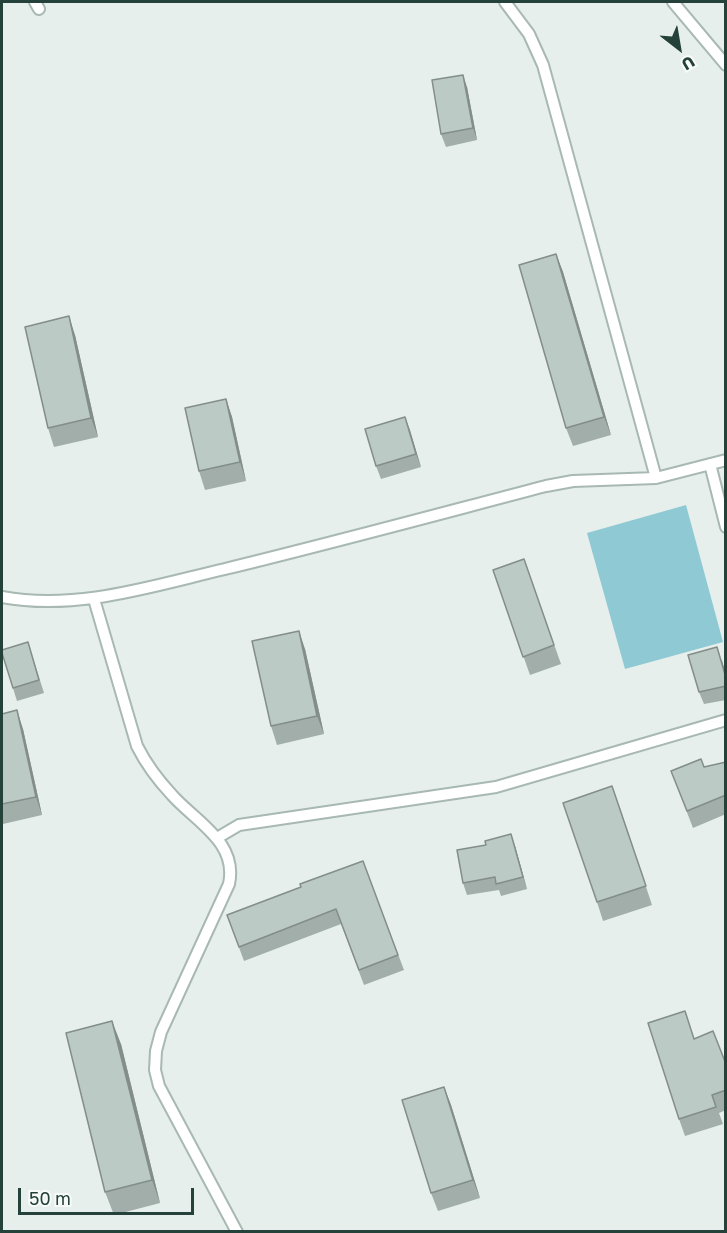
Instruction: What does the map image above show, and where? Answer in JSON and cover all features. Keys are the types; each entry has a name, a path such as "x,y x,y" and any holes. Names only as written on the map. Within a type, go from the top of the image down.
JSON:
{"lane":[{"path":"505,2 529,34 543,65 656,478"},
{"path":"673,2 726,65"},
{"path":"2,597 34,601 94,599 261,560 553,485 573,481 656,478 726,460"},
{"path":"710,464 726,527"},
{"path":"94,599 137,746 146,764 173,796 217,838 229,858 232,872 230,884 161,1032 156,1051 155,1070 166,1102 200,1160 237,1232"},
{"path":"217,838 239,825 496,787 726,720"}],"water":[{"path":"686,505 723,642 625,669 587,533"}],"building":[{"path":"463,75 473,128 441,134 432,80"},
{"path":"556,254 604,417 566,428 519,265"},
{"path":"69,316 91,418 48,428 25,327"},
{"path":"226,399 240,462 199,471 185,408"},
{"path":"405,417 416,454 376,466 365,429"},
{"path":"524,559 554,645 523,657 493,570"},
{"path":"299,631 317,716 271,726 252,641"},
{"path":"28,642 39,680 13,688 2,650"},
{"path":"717,647 726,686 699,692 688,655"},
{"path":"17,710 36,797 2,804 2,714"},
{"path":"701,759 704,767 726,762 726,795 687,811 671,771"},
{"path":"612,786 646,886 597,902 563,803"},
{"path":"511,834 523,877 496,884 495,877 463,883 457,850 486,845 485,841"},
{"path":"363,861 398,955 359,970 336,909 239,947 227,915 301,887 300,884"},
{"path":"685,1011 694,1039 713,1031 726,1064 726,1090 712,1095 716,1107 679,1119 648,1023"},
{"path":"112,1021 152,1180 105,1192 66,1033"},
{"path":"444,1087 473,1180 431,1193 402,1100"}]}
